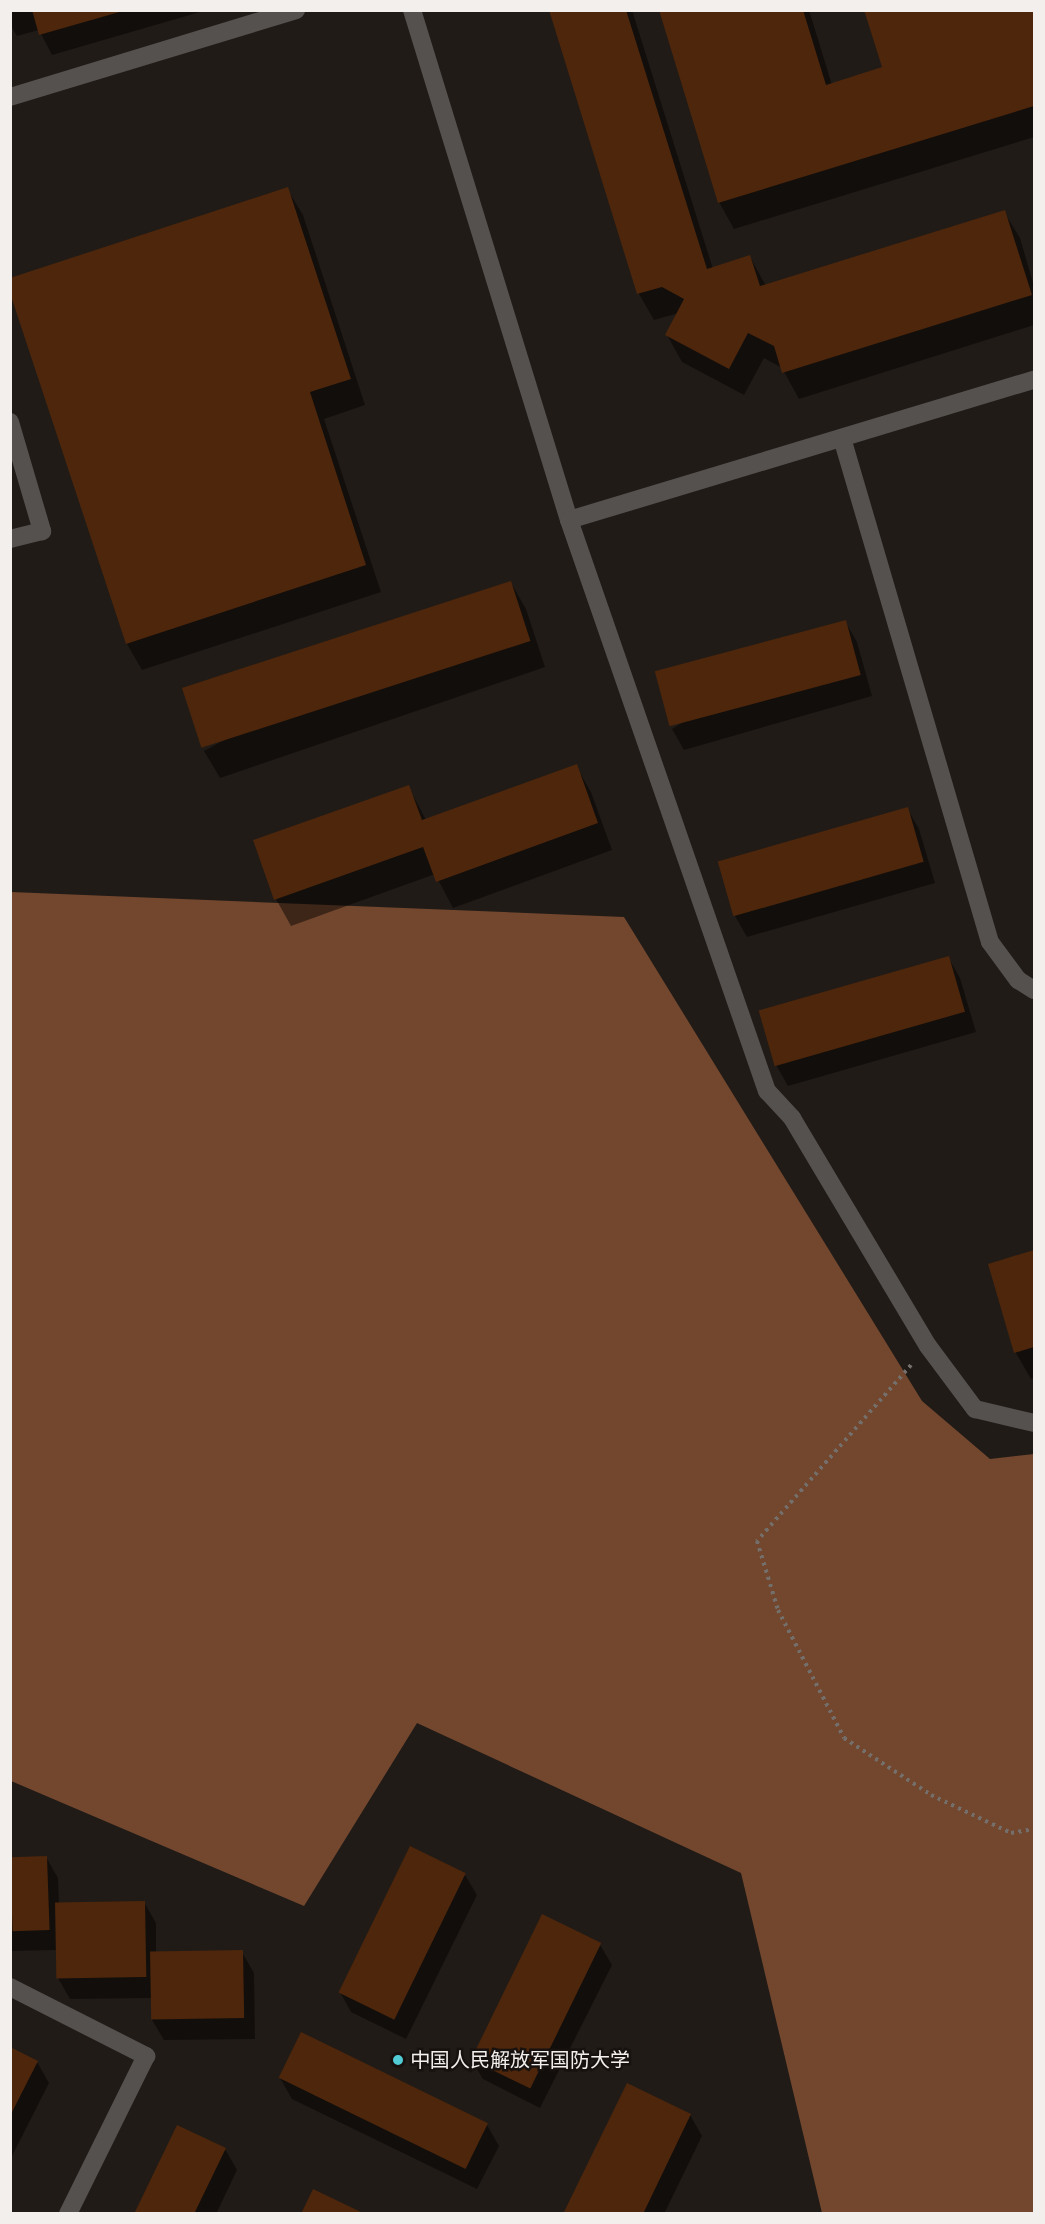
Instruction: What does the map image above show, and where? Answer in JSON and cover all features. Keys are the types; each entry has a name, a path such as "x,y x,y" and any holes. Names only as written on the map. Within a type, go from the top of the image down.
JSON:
{"street":[{"path":"10,97 296,10"},
{"path":"412,10 569,520 767,1091 792,1118 928,1346 975,1408 1035,1423"},
{"path":"569,520 1035,380"},
{"path":"10,422 42,531 10,539"},
{"path":"842,438 990,942 1018,980 1035,990"},
{"path":"10,1987 146,2056 68,2214"}],"path":[{"path":"928,1346 757,1541 778,1610 844,1737 931,1796 1011,1833 1035,1829"}],"shaded area":[{"path":"11,892 624,917 922,1401 990,1459 1034,1454 1034,2213 822,2213 741,1873 417,1723 304,1906 11,1781"}],"building":[{"path":"32,10 123,10 123,11 39,35"},
{"path":"549,10 626,10 707,269 750,255 760,286 1005,210 1032,295 782,373 774,346 748,333 729,369 665,335 684,299 662,287 637,294"},
{"path":"659,10 803,10 826,85 882,67 864,10 1034,10 1034,106 718,203"},
{"path":"288,187 351,379 310,392 366,565 126,644 10,293 10,278"},
{"path":"511,581 530,641 201,748 182,688"},
{"path":"846,620 861,675 669,726 655,671"},
{"path":"577,764 598,823 436,882 423,847 274,900 253,840 409,785 422,820"},
{"path":"908,807 924,862 733,916 718,862"},
{"path":"949,956 965,1012 775,1066 759,1011"},
{"path":"1034,1250 1034,1347 1014,1353 988,1264"},
{"path":"410,1846 466,1873 394,2020 339,1993"},
{"path":"47,1856 50,1930 13,1931 10,1857"},
{"path":"145,1901 146,1977 56,1979 55,1903"},
{"path":"542,1914 601,1943 530,2089 471,2060"},
{"path":"243,1950 244,2018 151,2020 150,1952"},
{"path":"301,2032 488,2123 466,2169 279,2078"},
{"path":"10,2047 38,2061 10,2116"},
{"path":"627,2083 691,2114 643,2214 563,2214"},
{"path":"177,2125 226,2148 194,2214 134,2214"},
{"path":"313,2189 365,2214 301,2214"}],"place":[{"name":"中国人民解放军国防大学","path":"398,2060"}]}
